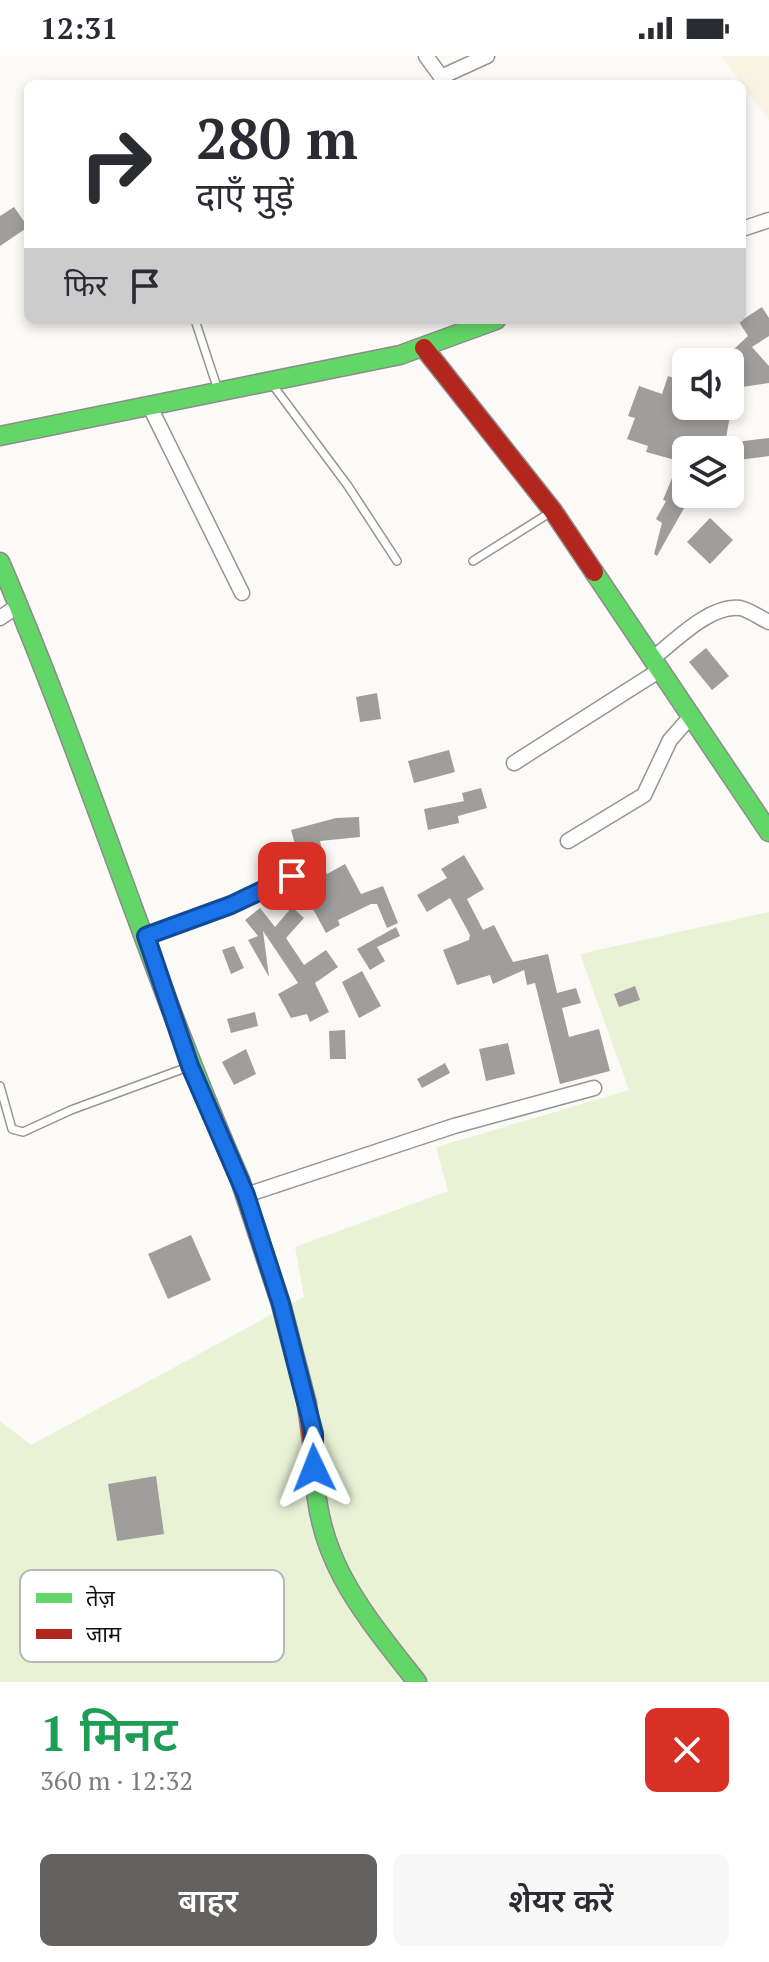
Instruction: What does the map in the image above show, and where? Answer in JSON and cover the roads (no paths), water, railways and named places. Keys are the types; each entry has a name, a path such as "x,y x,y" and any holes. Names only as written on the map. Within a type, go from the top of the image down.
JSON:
{"street":[{"path":"426,56 444,80 487,56"},
{"path":"746,228 769,220"},
{"path":"0,436 424,348 486,324"},
{"path":"424,348 499,438 553,511 769,832"},
{"path":"149,405 242,593"},
{"path":"0,562 146,936 190,1066 246,1195 281,1304 307,1404 315,1449 313,1488 318,1521 339,1575 366,1617 417,1682"},
{"path":"0,618 19,605"},
{"path":"514,763 656,664 708,618 728,609 742,608 769,622"},
{"path":"568,841 644,795 670,740 692,715"},
{"path":"146,936 231,905 292,876"},
{"path":"246,1195 454,1126 594,1088"}],"lane":[{"path":"196,324 218,391"},
{"path":"269,380 348,486 397,561"},
{"path":"473,561 553,511"},
{"path":"0,1086 12,1129 23,1132 71,1110 190,1066"}]}
